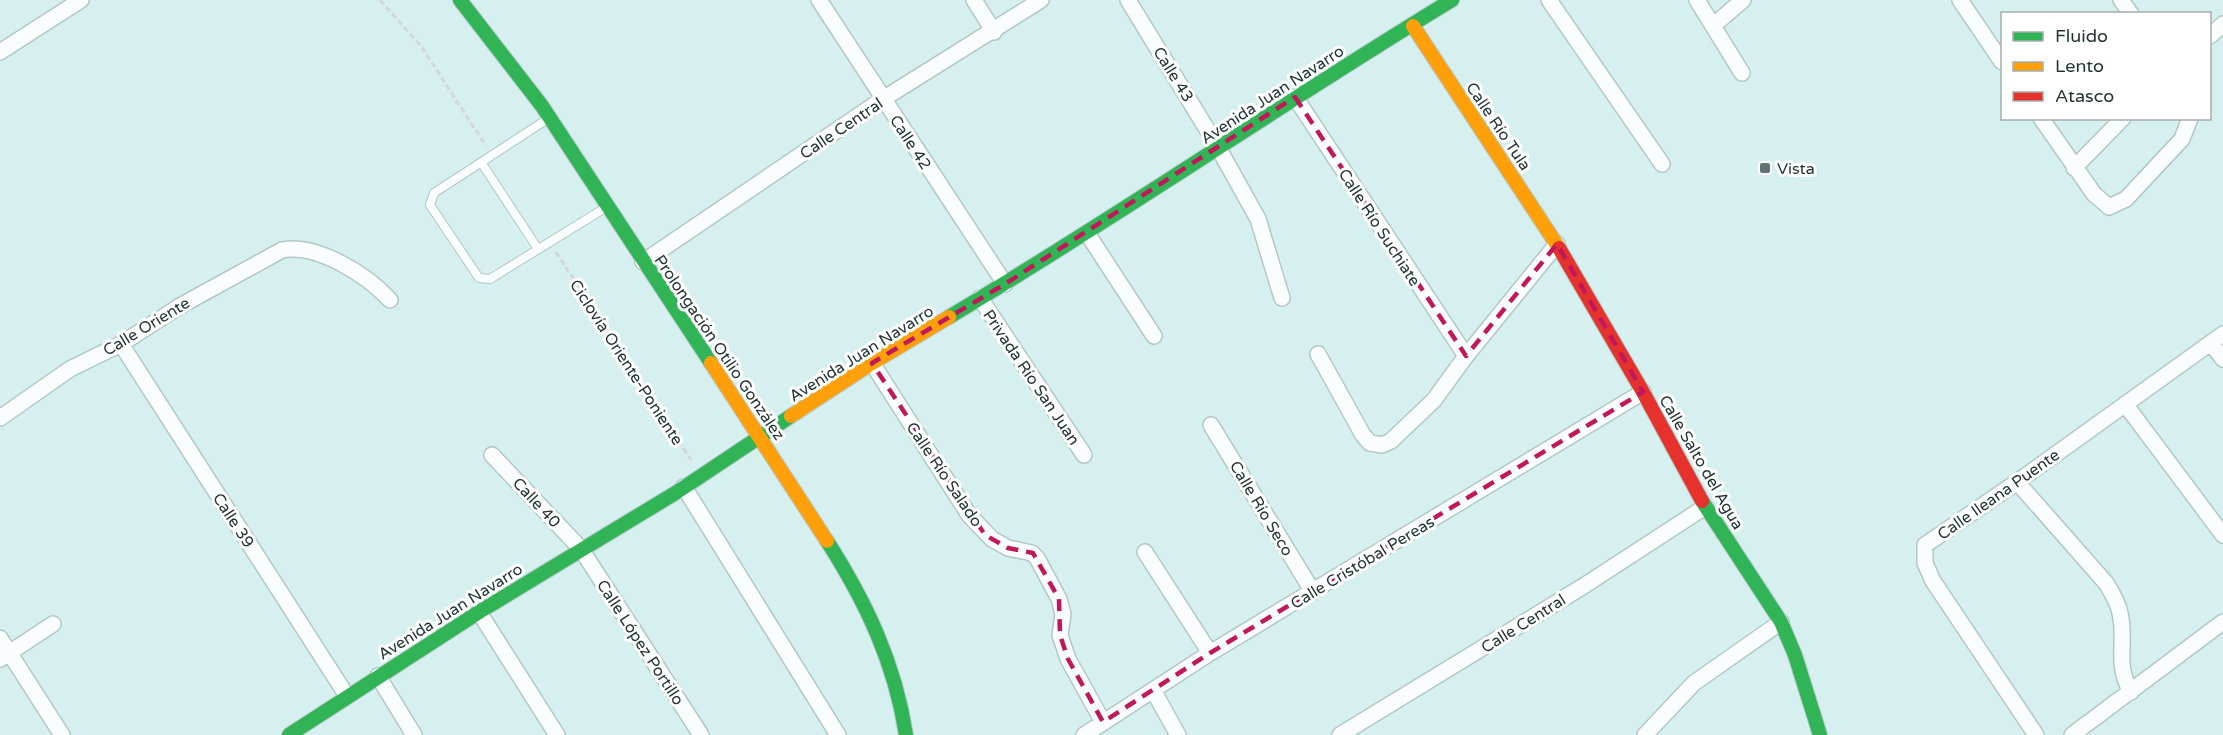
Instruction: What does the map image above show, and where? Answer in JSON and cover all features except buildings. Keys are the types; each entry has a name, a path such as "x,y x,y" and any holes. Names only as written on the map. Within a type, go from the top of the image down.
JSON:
{"street":[{"path":"0,52 81,0"},
{"name":"Prolongación Otilio González","path":"460,0 500,48 549,118 761,437 875,620 896,678 904,710 906,735"},
{"name":"Calle 42","path":"819,0 1005,284"},
{"path":"974,0 994,32"},
{"name":"Calle Central","path":"643,262 883,99 994,32 1041,0"},
{"name":"Calle 43","path":"1128,0 1220,148 1258,219 1282,298"},
{"path":"1549,0 1662,164"},
{"path":"1697,0 1742,73"},
{"path":"1714,25 1743,0"},
{"path":"1960,0 2001,61"},
{"name":"Avenida Juan Navarro","path":"290,735 346,696 680,489 872,363 1005,284 1220,148 1295,97 1413,26 1447,1"},
{"path":"2211,35 2223,24"},
{"name":"Calle Río Tula","path":"1413,26 1557,244"},
{"name":"Calle Río Suchiate","path":"1295,97 1466,356"},
{"path":"2042,120 2074,168 2094,194 2109,207 2126,199 2182,139 2189,120"},
{"path":"2074,168 2121,120"},
{"path":"1087,232 1154,336"},
{"path":"1318,354 1363,435 1370,443 1377,445 1391,441 1434,400 1466,356 1557,244"},
{"name":"Calle Salto del Agua","path":"1557,244 1643,392 1705,507 1781,622 1795,655 1820,735"},
{"name":"Calle Oriente","path":"0,418 44,385 121,344 180,306 273,254 298,248 358,273 390,300"},
{"name":"Privada Río San Juan","path":"980,298 1084,455"},
{"path":"2217,338 2223,359"},
{"name":"Calle Ileana Puente","path":"2036,735 1933,581 1924,557 1925,545 2017,482 2217,338"},
{"name":"Calle 39","path":"121,344 346,696"},
{"name":"Calle Río Salado","path":"872,363 969,515 986,535 1008,548 1032,553 1037,558 1059,599 1063,614 1060,635 1068,659 1103,723"},
{"name":"Calle Cristóbal Pereas","path":"1084,735 1210,653 1643,392"},
{"path":"2125,404 2223,535"},
{"name":"Calle Río Seco","path":"1211,425 1313,592"},
{"name":"Calle 40","path":"492,455 581,549"},
{"path":"2017,482 2106,583 2117,602 2122,624 2121,671 2131,692"},
{"path":"680,489 838,735"},
{"name":"Calle Central","path":"1340,735 1582,587 1705,507"},
{"name":"Calle López Portillo","path":"581,549 701,735"},
{"path":"1145,552 1210,653"},
{"path":"479,612 557,735"},
{"path":"1645,735 1694,683 1781,622"},
{"path":"2072,735 2223,622"},
{"path":"5,656 54,624"},
{"path":"0,638 5,656 62,735"},
{"path":"378,676 414,735"},
{"path":"1153,690 1178,735"}],"lane":[{"path":"549,118 434,193 430,205 479,278 490,279 607,207"},
{"path":"481,162 538,249"}],"path":[{"path":"380,0 421,46 492,155"},
{"name":"Ciclovía Oriente-Poniente","path":"549,242 691,460 680,489"}],"highlighted area":[{"path":"1295,97 1466,356 1557,244 1643,392 1210,653 1103,722 1068,659 1060,635 1059,599 1033,553 1008,548 985,535 872,363 1005,284"}],"traffic: fast":[{"path":"460,0 542,106 711,363"},
{"path":"949,317 1452,0"},
{"path":"289,735 479,612 677,492 791,416"},
{"path":"1702,501 1781,622 1795,655 1820,735"},
{"path":"827,541 854,587 877,634 894,683 906,735"}],"traffic: slow":[{"path":"1413,26 1559,248"},
{"path":"791,416 872,363 949,317"},
{"path":"711,363 827,541"}],"traffic: jam":[{"path":"1559,248 1643,392 1702,501"}],"place":[{"name":"Vista","path":"1765,168"}]}
